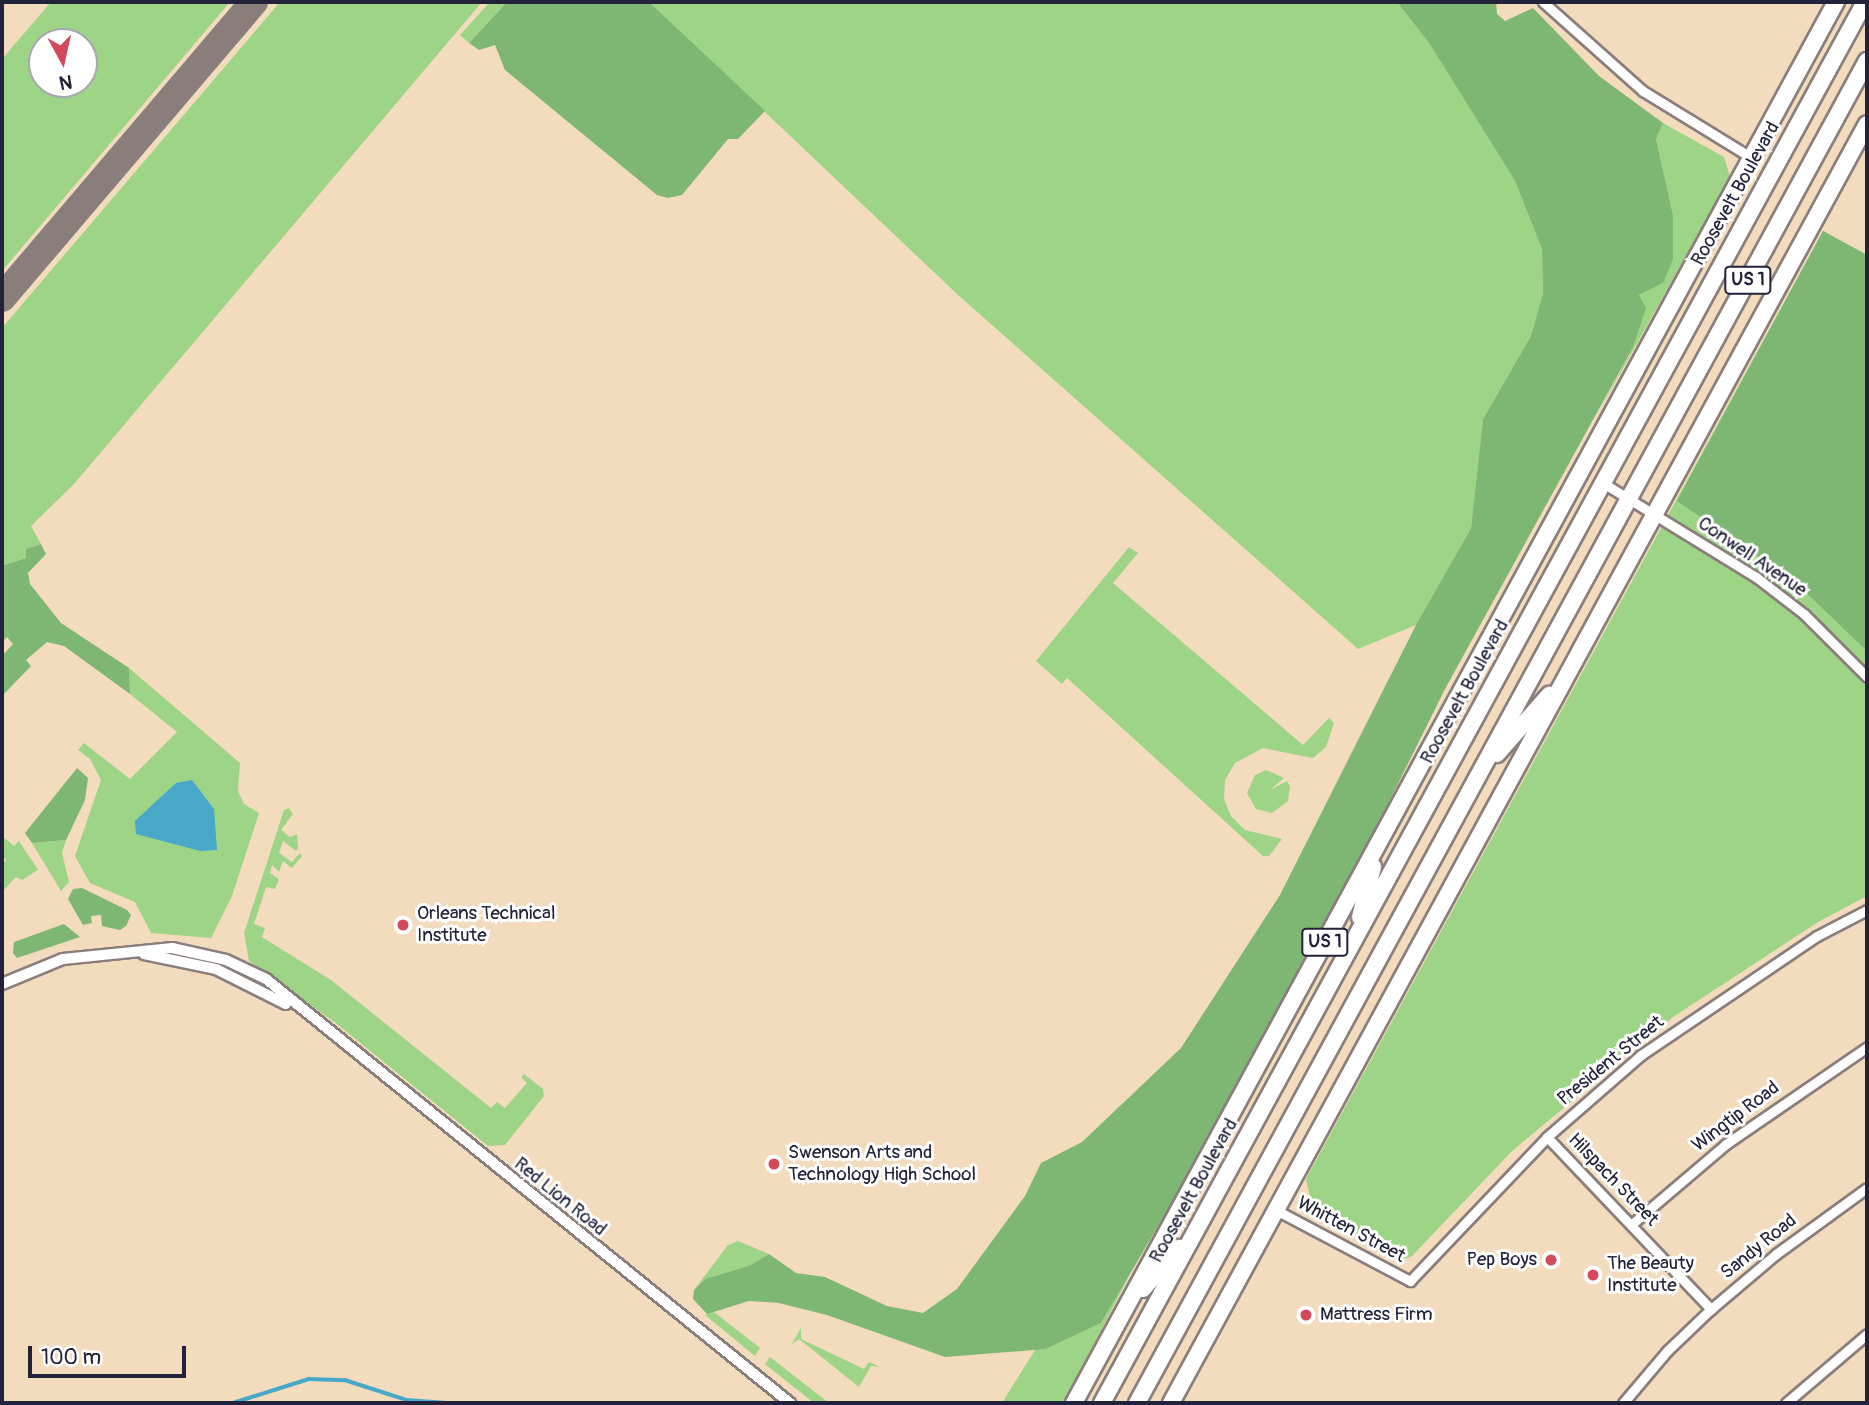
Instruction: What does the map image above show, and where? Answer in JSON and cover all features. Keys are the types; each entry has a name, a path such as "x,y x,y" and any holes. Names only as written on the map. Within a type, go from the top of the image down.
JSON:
{"highway":[{"name":"Roosevelt Boulevard","path":"1074,1403 1836,2"},
{"name":"Roosevelt Boulevard","path":"1102,1403 1865,2"},
{"name":"US 1","path":"1137,1403 1867,61"},
{"name":"US 1","path":"1171,1403 1867,124"},
{"path":"1477,777 1569,672"},
{"path":"1353,943 1380,841"},
{"path":"1125,1310 1199,1225"}],"street":[{"path":"1543,2 1643,91 1752,158"},
{"name":"Conwell Avenue","path":"1603,483 1728,557 1780,595 1867,677"},
{"name":"President Street","path":"1410,1281 1547,1137 1641,1055 1817,936 1867,910"},
{"name":"Red Lion Road","path":"117,950 172,948 226,960 266,979 309,1018 790,1403"},
{"path":"2,984 63,959 117,950"},
{"name":"Red Lion Road","path":"117,950 195,962 235,976 309,1018"},
{"name":"Wingtip Road","path":"1632,1224 1726,1144 1867,1047"},
{"name":"Hilspach Street","path":"1547,1137 1711,1309"},
{"name":"Sandy Road","path":"1623,1403 1667,1351 1711,1309 1776,1254 1867,1188"},
{"name":"Whitten Street","path":"1276,1210 1410,1281"},
{"path":"1786,1403 1867,1334"}],"green space":[{"path":"51,2 230,2 2,271 2,59 28,29 28,98 98,98 98,28 29,28"},
{"path":"280,2 482,2 74,484 31,526 41,544 34,546 26,558 2,566 2,328"},
{"path":"490,2 507,2 469,43 460,35"},
{"path":"507,2 649,2 765,111 738,139 728,139 682,195 668,198 657,195 505,70 495,45 479,50 469,43"},
{"path":"649,2 1397,2 1429,43 1515,181 1542,249 1543,293 1531,336 1483,419 1471,528 1416,625 1358,649 957,294"},
{"path":"1397,2 1496,2 1497,14 1505,21 1533,8 1599,76 1663,123 1656,139 1673,215 1673,259 1663,283 1639,295 1646,308 1633,347 1445,689 1382,816 1190,1172 1101,1323 1046,1349 945,1357 827,1315 779,1303 749,1301 707,1314 693,1299 694,1290 705,1279 751,1265 769,1254 796,1273 825,1277 887,1306 923,1313 957,1289 1025,1196 1041,1163 1082,1142 1181,1048 1280,895 1416,625 1471,528 1483,419 1531,336 1543,293 1542,249 1515,181 1429,43"},
{"path":"1663,123 1724,157 1730,177 1597,415 1633,347 1639,295 1663,283 1673,215 1656,139"},
{"path":"1823,231 1867,255 1867,896 1818,922 1673,1017 1512,1151 1412,1256 1402,1260 1314,1214 1306,1179"},
{"path":"1823,231 1867,255 1867,651 1795,582 1677,501"},
{"path":"41,544 46,554 28,573 30,584 61,623 129,668 130,694 64,646 47,642 26,660 31,666 2,696 2,656 13,644 7,637 2,642 2,566 26,558 26,549"},
{"path":"1129,547 1138,553 1113,583 1303,745 1329,718 1334,723 1326,747 1313,758 1263,748 1235,763 1225,780 1224,799 1231,816 1245,830 1282,839 1269,856 1263,856 1067,678 1062,684 1036,661"},
{"path":"129,668 240,763 238,791 244,804 259,813 232,896 211,938 151,933 135,902 90,883 75,856 101,780 90,759 78,750 84,743 130,779 177,732 130,694"},
{"path":"77,768 88,778 85,800 66,840 32,843 25,833"},
{"path":"1266,770 1284,778 1270,790 1287,781 1290,786 1288,801 1272,813 1256,809 1247,793 1255,775"},
{"path":"289,808 293,814 281,830 290,837 297,834 298,848 296,851 283,841 279,853 292,862 300,853 302,856 292,868 283,861 279,872 272,865 270,873 279,879 275,889 266,887 254,924 265,928 262,937 331,980 491,1108 497,1102 505,1108 527,1083 521,1077 524,1074 543,1089 544,1096 505,1145 488,1146 333,1021 249,961 244,933 284,810"},
{"path":"2,836 14,846 19,841 38,870 22,880 16,877 2,892 2,865 6,860 2,856"},
{"path":"66,840 62,853 69,882 61,891 32,843"},
{"path":"82,888 127,910 131,915 126,926 120,930 102,926 101,915 91,916 92,923 83,925 68,899 73,889"},
{"path":"64,924 80,937 17,958 13,953 14,942"},
{"path":"738,1241 769,1254 751,1265 705,1279 694,1290 728,1245"},
{"path":"1132,1270 1064,1403 1002,1403 1035,1350 1046,1349 1101,1323"},
{"path":"714,1312 760,1348 755,1356 705,1315"},
{"path":"801,1328 801,1339 864,1369 869,1362 880,1367 871,1366 859,1387 799,1339 791,1345"},
{"path":"770,1357 829,1403 814,1403 765,1364"}],"water":[{"path":"192,780 214,809 217,850 200,851 136,834 135,821 176,783"}],"waterway":[{"path":"233,1403 309,1379 345,1380 407,1400 447,1403"}],"taxiway":[{"path":"2,298 254,2"}],"place":[{"name":"Orleans Technical Institute","path":"403,925"},
{"name":"Swenson Arts and Technology High School","path":"774,1164"},
{"name":"Pep Boys","path":"1551,1260"},
{"name":"The Beauty Institute","path":"1593,1275"},
{"name":"Mattress Firm","path":"1306,1315"}]}
